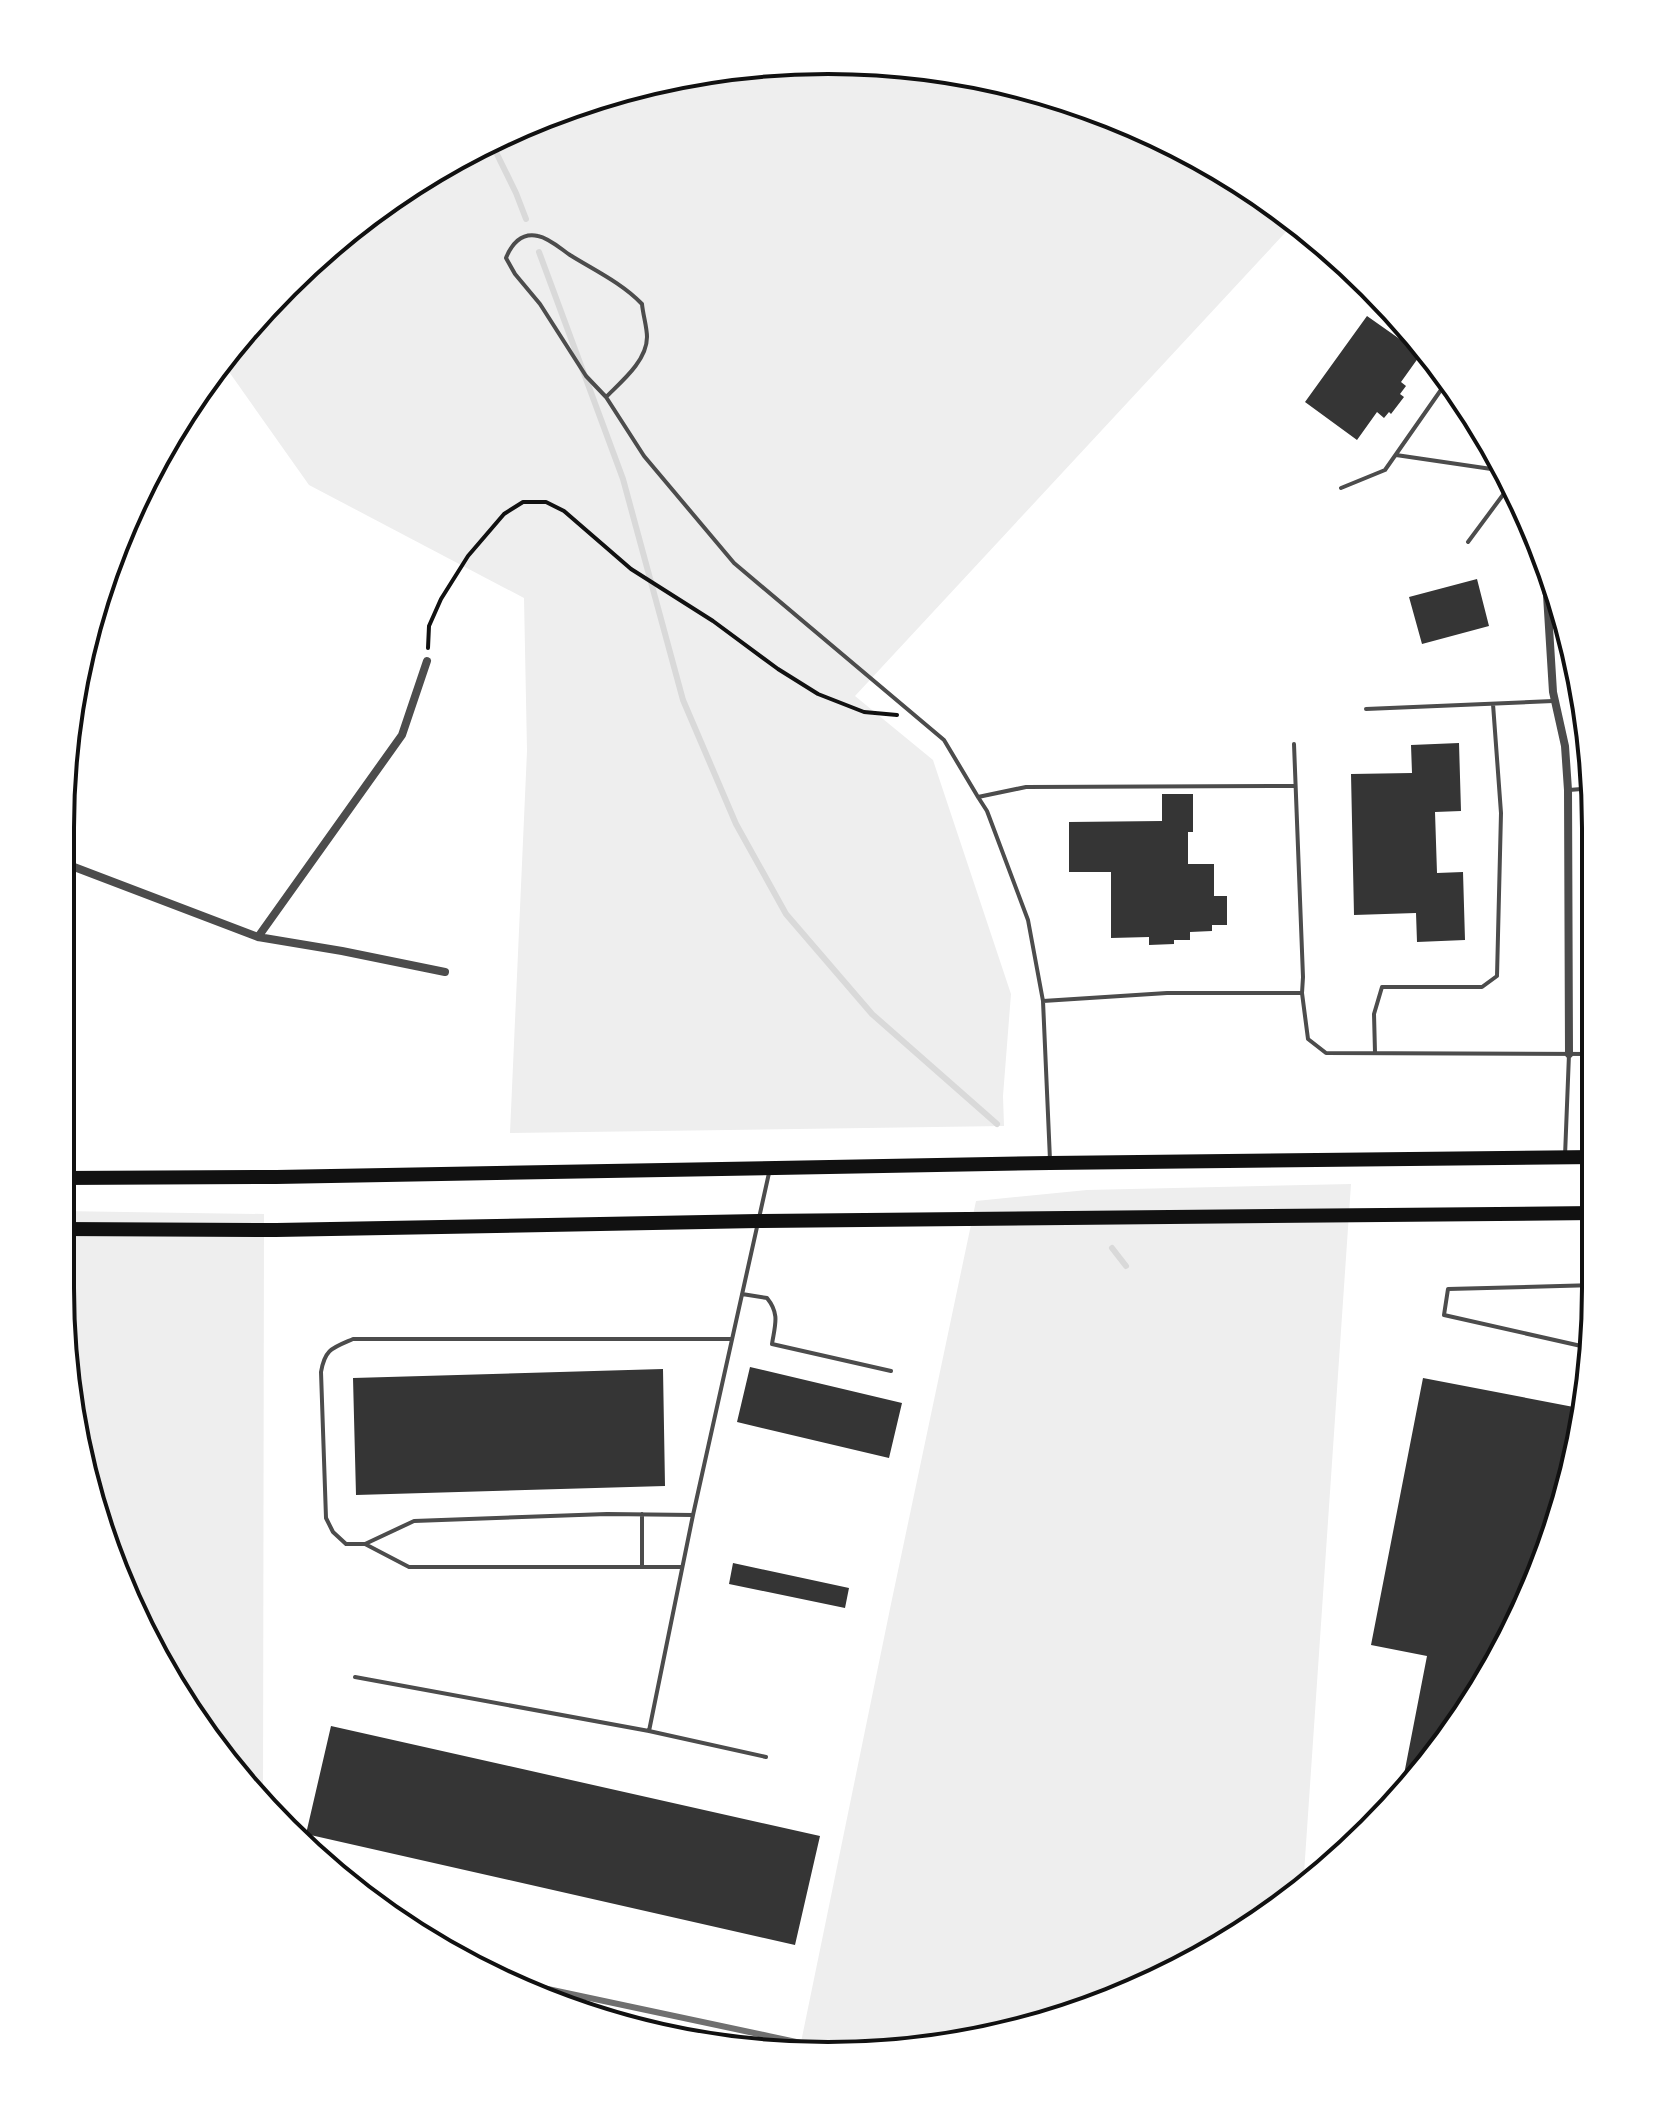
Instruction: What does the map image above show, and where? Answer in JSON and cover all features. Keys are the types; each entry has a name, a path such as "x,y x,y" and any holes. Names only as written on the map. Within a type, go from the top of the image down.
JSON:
{"main road":[{"path":"74,1178 1582,1157"},
{"path":"74,1229 276,1230 758,1221 1582,1213"}],"street":[{"path":"1548,605 1555,701 1565,746 1568,790 1569,1054"},
{"path":"258,937 402,735 427,661"},
{"path":"74,867 258,937 445,972"}],"lane":[{"path":"606,397 641,357 647,340 642,304 615,283 546,240 538,236 524,236 517,240 506,258 586,376 606,397 644,456 734,563 944,740 987,811 1028,920 1043,1001 1050,1163"},
{"path":"1341,488 1385,470 1441,390"},
{"path":"1396,455 1490,469"},
{"path":"1468,542 1504,494"},
{"path":"1366,709 1555,701"},
{"path":"1375,1053 1374,1014 1382,987 1482,987 1497,976 1501,813 1493,704"},
{"path":"1294,744 1302,993 1308,1039 1326,1053 1582,1054"},
{"path":"978,797 1026,787 1296,786"},
{"path":"1568,790 1580,789"},
{"path":"1043,1001 1167,993 1302,993"},
{"path":"1565,1158 1569,1054"},
{"path":"649,1731 770,1168"},
{"path":"1579,1346 1444,1315 1448,1289 1582,1285"},
{"path":"742,1294 767,1298 775,1308 772,1344 891,1371"},
{"path":"693,1515 592,1514 414,1521 365,1544 346,1544 333,1532 326,1518 321,1372 324,1357 335,1347 353,1339 732,1339"},
{"path":"642,1514 642,1567"},
{"path":"365,1544 409,1567 682,1567"},
{"path":"355,1677 649,1731 766,1757"}],"path":[{"path":"427,661 429,626 441,599 468,556 504,514 523,502 546,502 564,511 631,569 818,694 864,712 919,718"}],"shaded area":[{"path":"828,74 926,80 975,88 1070,114 1117,131 1205,175 1287,230 855,696 933,760 1011,994 1003,1096 1004,1126 510,1133 527,751 524,598 309,485 229,371 261,331 331,261 409,201 451,175 539,131 633,100 730,80"},
{"path":"1351,1184 1304,1872 1247,1915 1205,1941 1117,1985 1070,2002 975,2028 926,2036 801,2041 976,1201 1087,1190"},
{"path":"74,1211 264,1214 263,1787 201,1707 175,1665 131,1577 114,1530 88,1435 80,1386 74,1288"}],"building":[{"path":"1367,316 1404,342 1418,359 1401,382 1406,386 1400,394 1404,397 1384,418 1377,412 1357,440 1305,402"},
{"path":"1477,579 1489,626 1422,644 1409,597"},
{"path":"1459,743 1461,811 1435,812 1437,873 1463,872 1465,940 1417,942 1416,913 1354,915 1351,774 1412,773 1411,745"},
{"path":"1162,794 1193,794 1193,832 1188,832 1188,864 1214,864 1214,896 1227,896 1227,925 1212,925 1212,931 1190,932 1190,940 1174,940 1174,944 1149,945 1149,937 1111,938 1111,872 1069,872 1069,822 1162,821"},
{"path":"750,1367 902,1403 889,1458 737,1422"},
{"path":"663,1369 665,1486 356,1495 353,1378"},
{"path":"1423,1378 1573,1407 1556,1483 1525,1577 1481,1665 1455,1707 1404,1774 1427,1656 1371,1645"},
{"path":"733,1563 849,1588 845,1608 729,1584"},
{"path":"331,1726 820,1836 795,1945 306,1832"}],"waterway":[{"path":"496,152 526,219"},
{"path":"539,252 623,479 683,700 736,824 786,914 872,1014 997,1124"},
{"path":"1112,1248 1126,1266"}],"railway":[{"path":"554,1990 789,2040"}]}
